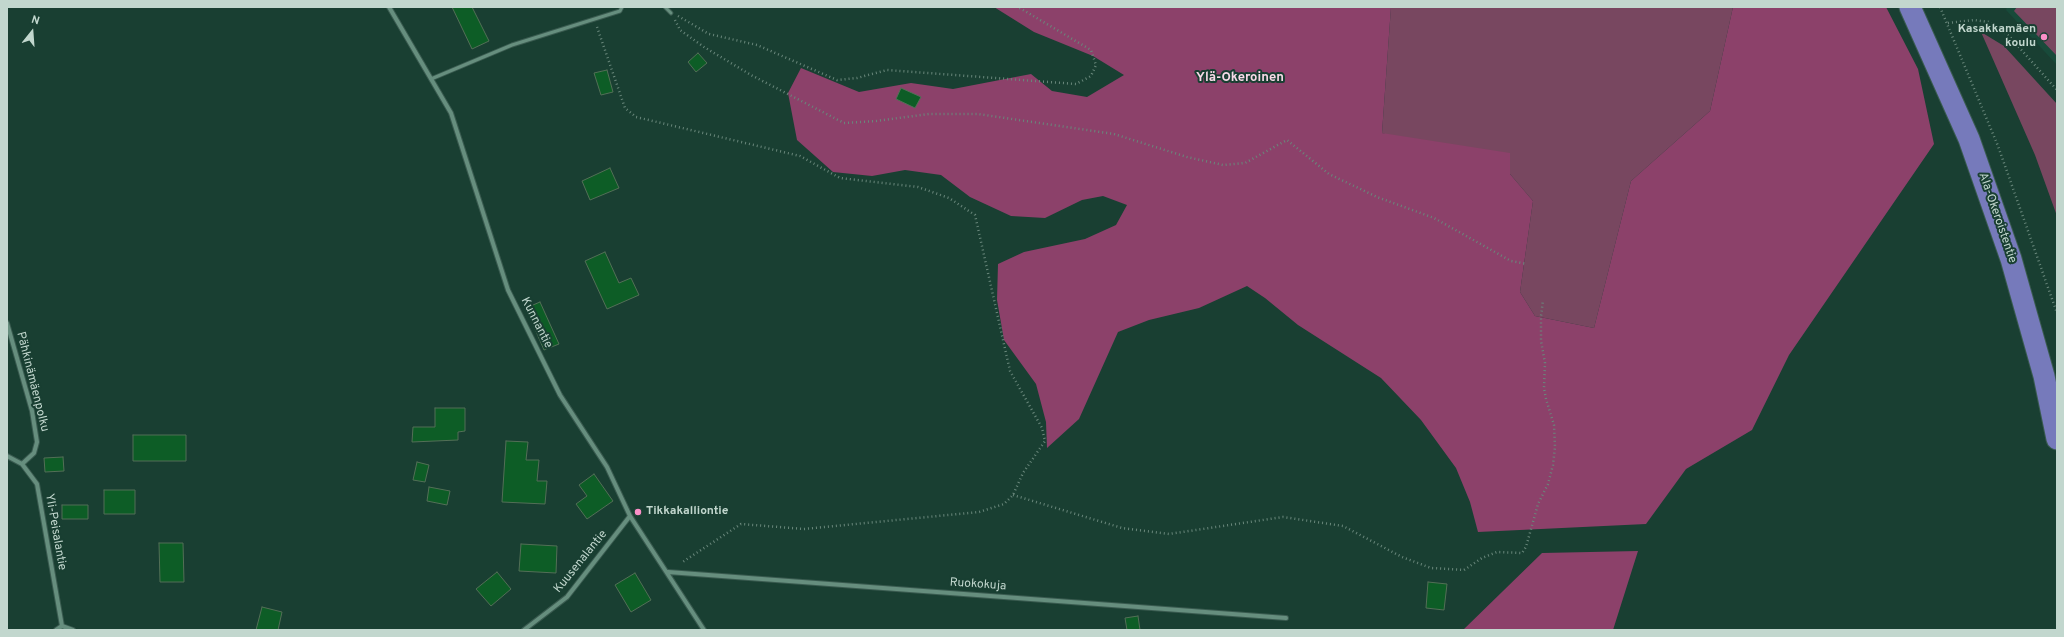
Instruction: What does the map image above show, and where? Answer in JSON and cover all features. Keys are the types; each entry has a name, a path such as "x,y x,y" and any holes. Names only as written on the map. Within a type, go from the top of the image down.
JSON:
{"main road":[{"name":"Ala-Okeroistentie","path":"1910,7 1969,139 2009,251 2044,376 2057,439"}],"street":[{"name":"Kunnantie","path":"389,7 451,113 508,290 560,395 607,467 630,516 668,572 704,630"},
{"name":"Pähkinämäenpolku","path":"7,323 32,411 37,442 34,453 22,464"},
{"name":"Yli-Peisalantie","path":"7,456 22,464 37,484 62,626"},
{"name":"Kuusenalantie","path":"524,630 567,597 630,516"},
{"name":"Ruokokuja","path":"668,572 1286,618"},
{"path":"56,630 62,626 73,630"}],"lane":[{"path":"431,79 512,45 594,20 620,11 622,7"},
{"path":"665,7 670,12"}],"path":[{"path":"670,12 709,34 757,45 837,80 857,78 887,70 1076,84 1091,76 1096,65 1091,50 1018,7"},
{"path":"1940,7 1948,23 1998,146 2057,313"},
{"path":"670,12 680,30 704,47 751,75 844,123 876,121 929,114 978,114 1114,134 1223,166 1245,163 1287,140 1329,174 1377,197 1434,218 1511,261 1527,264"},
{"path":"594,20 626,108 636,117 800,156 840,178 918,187 949,198 975,215 1010,370 1042,428 1045,441 1023,473 1013,495 1004,504 979,512 872,524 804,529 741,524 668,572"},
{"path":"1948,23 1974,20 1989,22 2009,36 2057,90"},
{"path":"1013,495 1122,528 1169,534 1283,517 1343,526 1402,558 1431,568 1464,570 1482,558 1498,552 1522,553 1526,547 1538,504 1548,484 1553,465 1555,447 1554,425 1546,400 1544,388 1545,363 1541,341 1541,316 1543,300"}],"shaded area":[{"path":"994,7 1391,7 1382,133 1510,153 1510,174 1533,201 1520,292 1535,316 1594,328 1631,181 1710,111 1733,7 1886,7 1918,69 1934,144 1789,355 1752,430 1686,469 1646,524 1478,532 1470,502 1456,468 1421,420 1381,378 1298,325 1265,298 1247,286 1199,308 1149,320 1118,332 1079,419 1047,448 1046,422 1036,384 1004,340 997,300 998,264 1024,252 1085,239 1116,225 1127,205 1103,196 1082,200 1045,218 1011,216 970,197 941,175 905,170 872,176 833,172 797,140 788,93 801,68 859,92 911,83 953,89 1031,74 1052,91 1087,97 1124,75 1093,56 1034,32"},
{"path":"1391,7 1733,7 1710,111 1631,181 1594,328 1535,316 1520,292 1533,201 1510,174 1382,133"},
{"name":"Kasakkamäen koulu","path":"2007,7 2057,7 2057,65 2006,10"},
{"name":"Kasakkamäen koulu","path":"2017,7 2057,7 2057,56 2014,11"},
{"path":"1981,32 2004,46 2057,104 2057,216 2035,155"},
{"path":"1638,551 1613,630 1463,630 1542,553"},
{"path":"1298,629 1463,630 1298,630"}],"building":[{"path":"452,7 472,7 489,41 472,49"},
{"path":"698,53 707,63 696,72 688,62"},
{"path":"607,70 613,92 601,95 594,73"},
{"path":"901,88 921,97 915,108 896,99"},
{"path":"610,168 619,188 590,200 582,181"},
{"path":"605,252 619,283 631,278 639,295 607,309 585,261"},
{"path":"540,302 559,344 544,350 526,308"},
{"path":"435,408 465,408 465,431 458,432 458,440 412,442 413,427 435,427"},
{"path":"133,435 186,435 186,461 133,461"},
{"path":"506,441 528,442 526,460 539,460 537,481 547,481 545,504 502,502"},
{"path":"63,457 64,471 45,472 44,458"},
{"path":"417,462 429,465 425,482 413,480"},
{"path":"594,474 613,501 587,519 576,504 587,496 579,485"},
{"path":"429,487 450,491 447,505 427,501"},
{"path":"104,490 135,490 135,514 104,514"},
{"path":"62,505 88,505 88,519 62,519"},
{"path":"159,543 183,543 184,582 160,582"},
{"path":"521,544 557,546 556,573 519,571"},
{"path":"497,572 511,589 491,606 476,589"},
{"path":"635,573 651,600 631,612 615,585"},
{"path":"1428,582 1447,584 1444,610 1426,608"},
{"path":"262,607 282,612 278,630 256,630"},
{"path":"1138,616 1140,630 1127,630 1125,618"}],"place":[{"name":"Kasakkamäen koulu","path":"2044,37"},
{"name":"Tikkakalliontie","path":"638,512"}],"district":[{"name":"Ylä-Okeroinen","path":"1240,78"}]}
